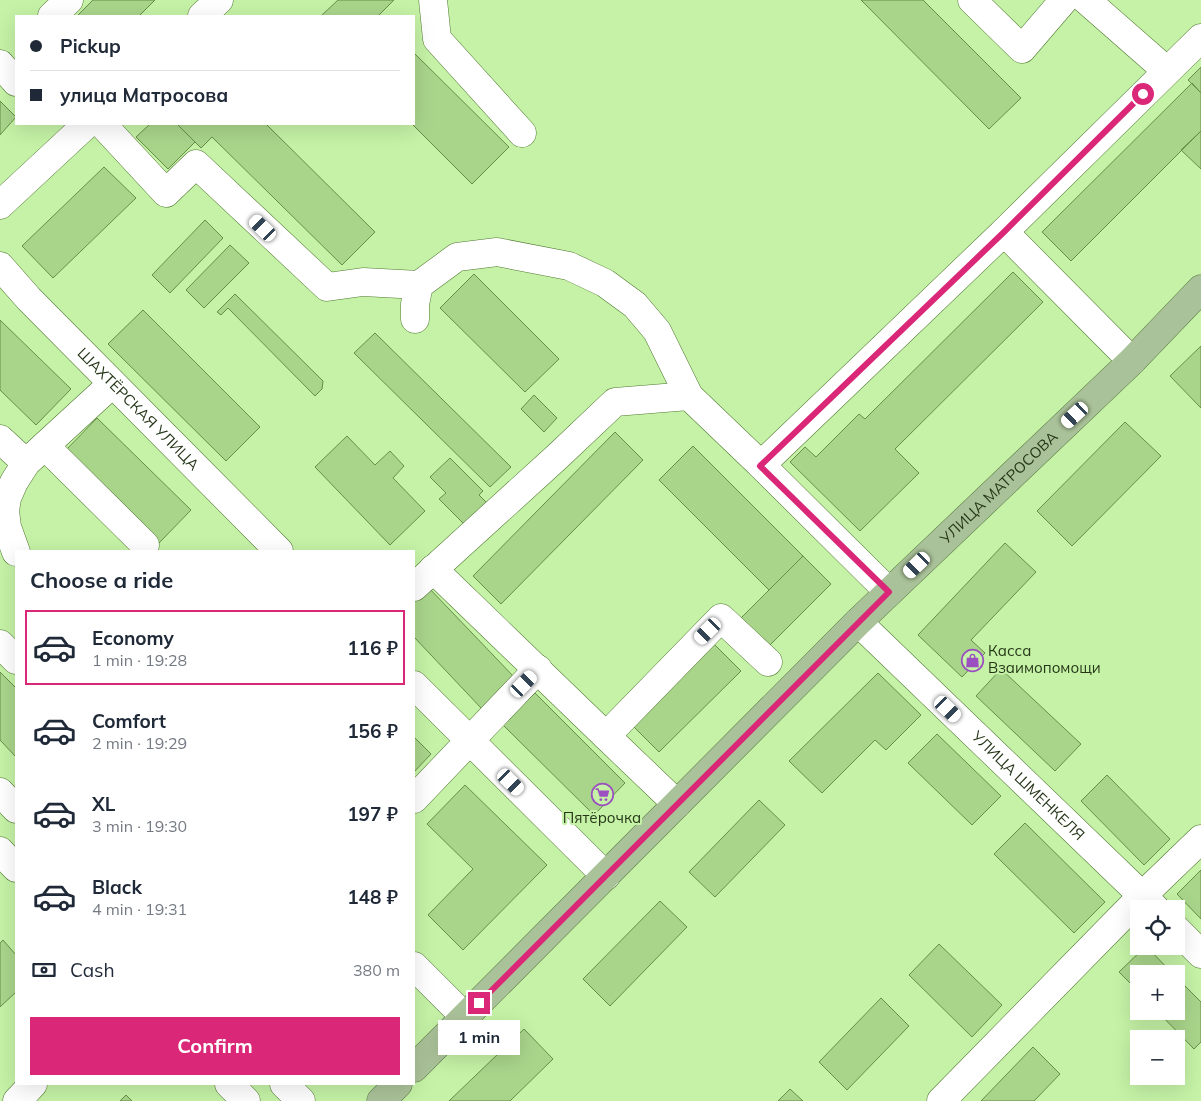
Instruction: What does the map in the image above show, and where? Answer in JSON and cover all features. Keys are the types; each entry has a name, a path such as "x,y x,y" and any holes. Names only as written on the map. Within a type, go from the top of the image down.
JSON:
{"main road":[{"name":"УЛИЦА МАТРОСОВА","path":"415,1067 858,622 1132,361 1201,290"},
{"path":"381,1101 397,1085"}],"street":[{"path":"53,15 69,0"},
{"path":"203,15 219,0"},
{"path":"434,0 437,39 522,133"},
{"path":"972,0 1022,49 1064,0"},
{"path":"1086,0 1167,70"},
{"path":"760,466 1004,232 1201,38"},
{"path":"103,125 166,193 196,164 327,287 363,282 419,285 457,256 497,252 569,266 605,282 635,305 657,331 689,396 889,592"},
{"path":"0,205 70,130"},
{"path":"1004,232 1132,361"},
{"name":"ШАХТЁРСКАЯ УЛИЦА","path":"0,266 29,299 112,384 278,550"},
{"path":"415,319 415,304 419,285"},
{"path":"15,550 5,511 14,482 35,454 112,384"},
{"path":"677,804 538,670 423,578 615,402 689,396"},
{"path":"0,439 35,454 145,545"},
{"path":"606,736 721,618 768,662"},
{"name":"УЛИЦА ШМЕНКЕЛЯ","path":"858,622 1147,900"},
{"path":"0,644 15,659"},
{"path":"415,798 538,670"},
{"path":"415,686 606,876"},
{"path":"0,792 15,808"},
{"path":"1151,900 1201,839"},
{"path":"0,851 15,867"},
{"path":"941,1101 1130,920"},
{"path":"1185,938 1201,954"},
{"path":"415,967 465,1017"},
{"path":"16,1101 32,1085"},
{"path":"230,1085 246,1101"},
{"path":"285,1085 301,1101"}],"building":[{"path":"93,0 155,0 140,15 78,15"},
{"path":"338,0 394,0 379,15 322,15"},
{"path":"861,0 923,0 1021,98 989,129"},
{"path":"415,54 509,147 472,184 413,125 415,125"},
{"path":"1201,67 1201,93 1188,80"},
{"path":"1192,83 1201,93 1201,131 1071,261 1042,232"},
{"path":"0,101 15,118 0,135"},
{"path":"149,125 178,125 195,142 168,169 136,137"},
{"path":"178,125 267,125 375,232 342,265 212,137 201,148"},
{"path":"1201,131 1201,169 1181,150"},
{"path":"104,167 136,198 53,278 22,246"},
{"path":"205,220 223,238 170,293 152,275"},
{"path":"230,245 249,263 204,308 186,290"},
{"path":"1013,272 1043,302 895,449 919,473 860,531 790,462 805,447 816,457 859,414 865,419"},
{"path":"474,274 559,359 525,392 440,308"},
{"path":"235,294 323,381 322,389 315,396 228,308 221,315 217,312"},
{"path":"143,310 260,427 226,461 108,344"},
{"path":"0,320 71,389 36,425 0,390"},
{"path":"375,333 511,467 490,487 354,353"},
{"path":"1201,346 1201,408 1170,376"},
{"path":"534,395 557,418 544,432 521,409"},
{"path":"97,418 191,510 159,543 65,451"},
{"path":"1125,422 1161,456 1072,546 1037,511"},
{"path":"615,432 643,460 501,604 473,576"},
{"path":"347,436 375,465 390,451 404,466 393,478 425,511 390,545 315,467"},
{"path":"693,446 803,556 769,590 659,480"},
{"path":"450,458 483,491 479,495 488,504 465,525 439,499 446,493 430,477"},
{"path":"1005,543 1036,572 971,640 985,653 962,677 918,635"},
{"path":"803,556 831,584 768,647 740,619"},
{"path":"427,586 515,678 482,709 415,638 415,598"},
{"path":"711,641 741,671 659,752 630,723"},
{"path":"1001,669 1081,744 1055,771 976,696"},
{"path":"0,672 15,687 15,756 0,740"},
{"path":"878,673 921,715 886,750 875,740 822,793 789,761"},
{"path":"535,693 625,783 594,815 503,725"},
{"path":"937,734 1001,796 972,825 908,763"},
{"path":"415,738 431,754 415,771"},
{"path":"1107,775 1170,839 1144,865 1081,801"},
{"path":"465,785 547,865 463,950 428,915 473,869 427,824"},
{"path":"759,800 785,825 715,897 689,872"},
{"path":"1025,823 1105,902 1074,933 994,854"},
{"path":"1201,870 1201,919 1185,902 1185,900 1177,894"},
{"path":"660,901 687,927 610,1006 583,979"},
{"path":"3,940 15,954 15,993 0,1007 0,943"},
{"path":"939,944 1002,1005 972,1037 909,975"},
{"path":"1137,955 1155,955 1164,965 1130,965 1130,983 1119,972"},
{"path":"1185,986 1201,1002 1201,1042 1194,1049 1185,1040 1185,1030 1176,1030 1166,1020 1185,1020"},
{"path":"881,998 909,1026 847,1090 819,1062"},
{"path":"524,1029 553,1059 510,1101 449,1101"},
{"path":"1033,1047 1060,1074 1034,1101 981,1101"},
{"path":"790,1089 803,1101 778,1101"},
{"path":"126,1095 132,1101 120,1101"}],"place":[{"name":"Касса Взаимопомощи","path":"972,660"},
{"name":"Пятёрочка","path":"602,795"}],"route":[{"path":"479,1003 889,592 760,466 1004,232 1143,94"}]}
